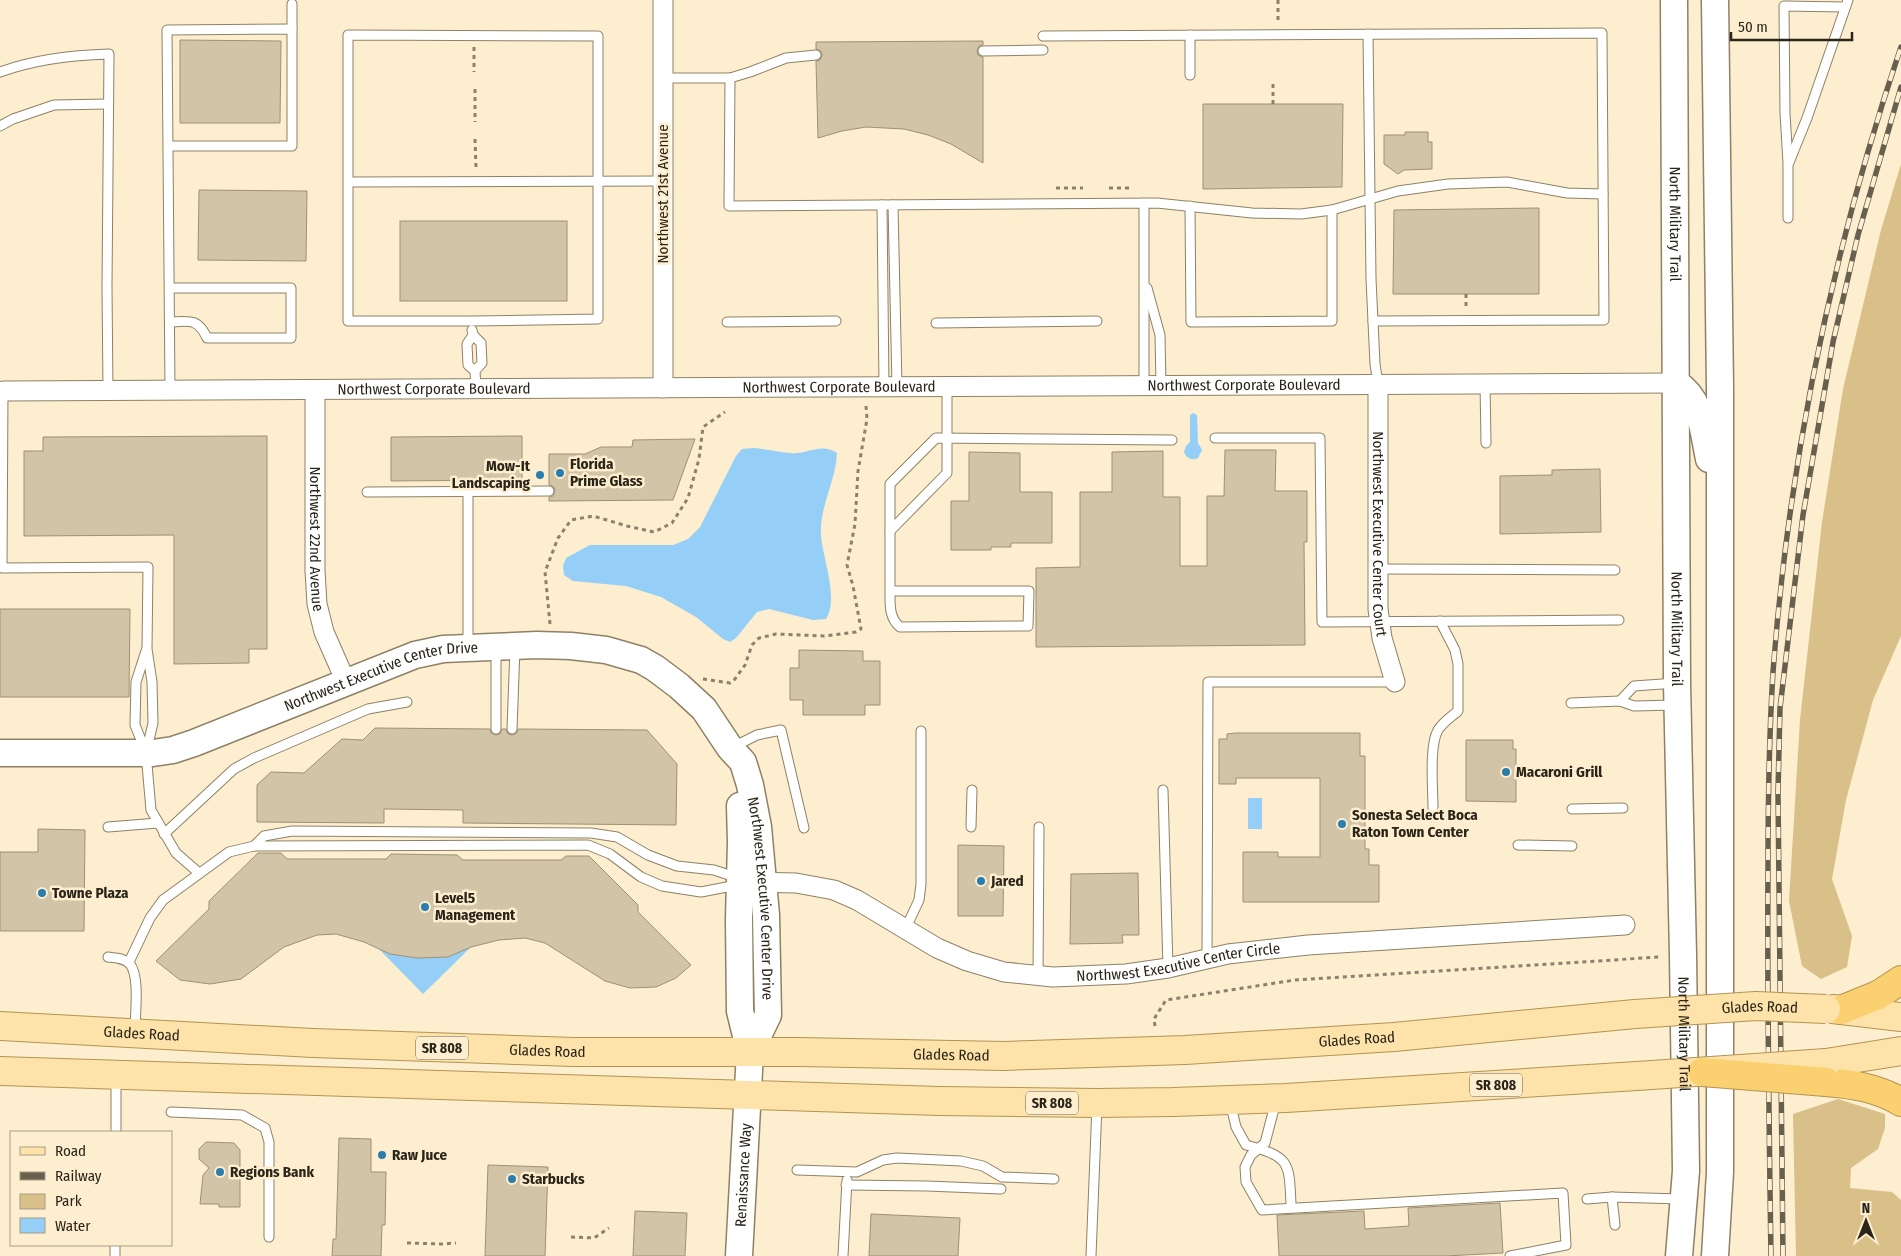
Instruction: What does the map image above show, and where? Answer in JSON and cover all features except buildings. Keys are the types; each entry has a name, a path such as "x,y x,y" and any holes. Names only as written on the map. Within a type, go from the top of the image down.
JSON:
{"highway":[{"path":"1833,1009 1878,995 1901,980"},
{"path":"1702,1072 1826,1073 1886,1094 1901,1102"}],"main road":[{"name":"North Military Trail","path":"1674,0 1677,694 1686,1171 1679,1256"},
{"path":"1715,0 1720,514 1720,1172 1715,1256"},
{"path":"1676,383 1684,387 1695,402 1701,419 1720,514"},
{"name":"Northwest Executive Center Drive","path":"0,753 163,752 194,743 424,653 443,649 554,645 587,647 624,654 641,660 668,676 714,722 730,748 743,762 750,785 757,820 749,882 740,1012 750,1052 748,1094"},
{"name":"Glades Road","path":"0,1026 313,1043 573,1052 750,1052 1004,1056 1186,1050 1394,1038 1635,1014 1756,1006 1833,1009 1901,1017"},
{"path":"1826,1073 1901,1051"},
{"name":"SR 808","path":"0,1071 939,1101 1097,1103 1277,1098 1702,1072"},
{"name":"Renaissance Way","path":"739,1256 748,1094"}],"street":[{"name":"Northwest 21st Avenue","path":"662,0 663,388"},
{"name":"Northwest Corporate Boulevard","path":"1,391 315,390 476,380 663,388 1676,383"},
{"name":"Northwest Executive Center Court","path":"1378,384 1379,622 1395,682"},
{"name":"Northwest 22nd Avenue","path":"315,390 315,571 317,604 324,632 346,682"},
{"name":"Northwest Executive Center Circle","path":"749,882 796,883 820,886 845,894 937,948 967,961 1004,972 1038,977 1093,977 1126,974 1168,968 1207,958 1308,945 1625,925"}],"lane":[{"path":"168,146 292,146 292,4"},
{"path":"1788,165 1807,118 1847,4 1784,6 1788,218"},
{"path":"170,391 168,30 292,30"},
{"path":"1368,34 1373,321 1378,384"},
{"path":"1043,36 1602,34 1604,320 1373,321"},
{"path":"348,35 598,36 598,319 472,322 348,321 348,182 348,35"},
{"path":"1190,35 1190,75"},
{"path":"983,51 1043,50"},
{"path":"0,72 65,56 109,54 108,391"},
{"path":"663,78 730,78 786,58 816,55"},
{"path":"730,78 728,206 1144,203 1269,214 1301,214 1332,210 1398,191 1434,185 1507,182 1567,193 1603,194"},
{"path":"0,126 13,119 54,105 108,104"},
{"path":"348,182 663,181"},
{"path":"1144,203 1144,280 1152,386"},
{"path":"882,205 890,387"},
{"path":"890,387 893,205"},
{"path":"1190,206 1191,322 1332,321 1332,210"},
{"path":"1144,280 1160,335 1152,386"},
{"path":"170,288 291,288 292,338 207,338 198,324 192,322 170,322"},
{"path":"727,322 836,321"},
{"path":"936,323 1096,321"},
{"path":"472,322 472,335 466,344 468,365 476,380"},
{"path":"472,335 481,343 482,363 476,380"},
{"path":"1486,384 1486,443"},
{"path":"890,531 947,473 947,387"},
{"path":"1,391 1,568 148,567 147,649 152,682 153,723 146,753"},
{"path":"890,591 1029,591 1028,626 900,627 894,622 890,608 890,591 890,531 890,484 936,438 1172,440"},
{"path":"1215,438 1320,438 1322,622 1619,620"},
{"path":"367,492 549,490"},
{"path":"468,491 468,648"},
{"path":"1378,569 1615,570"},
{"path":"1433,808 1434,742 1437,732 1458,711 1458,664 1454,650 1440,621"},
{"path":"496,729 506,646"},
{"path":"506,646 512,729"},
{"path":"147,649 136,682 135,725 146,753 152,810 176,853 199,873"},
{"path":"1207,958 1208,682 1395,682"},
{"path":"1620,702 1634,686 1677,694"},
{"path":"1571,702 1620,702 1634,706 1677,694"},
{"path":"164,834 234,769 254,758 368,709 407,702"},
{"path":"730,748 757,735 781,730 804,828"},
{"path":"905,930 919,900 921,884 922,731"},
{"path":"971,827 972,790"},
{"path":"1163,790 1168,968"},
{"path":"1572,809 1623,808"},
{"path":"108,826 158,823"},
{"path":"1038,977 1039,827"},
{"path":"254,846 264,836 292,831 590,833 617,837 648,855 677,866 714,870 749,882"},
{"path":"1518,844 1572,846"},
{"path":"128,962 150,918 172,893 229,852 254,846 588,845 610,854 641,877 662,886 701,892 749,882"},
{"path":"108,957 121,958 128,962 133,970 136,983 135,1032"},
{"path":"116,1074 116,1131"},
{"path":"1277,1098 1262,1146 1251,1154 1245,1167 1246,1182 1262,1210 1563,1193 1566,1246 1510,1256"},
{"path":"1229,1100 1236,1127 1246,1145 1262,1146 1278,1155 1289,1171 1291,1204"},
{"path":"1091,1256 1097,1103"},
{"path":"171,1112 242,1115 265,1128 269,1142 269,1237"},
{"path":"797,1170 857,1172 883,1160 897,1158 961,1161 983,1166 1002,1177 1054,1179"},
{"path":"843,1256 847,1172"},
{"path":"846,1185 1001,1189"},
{"path":"1612,1197 1615,1224"},
{"path":"1586,1199 1612,1197 1684,1199"}],"path":[{"path":"1278,0 1278,27"},
{"path":"474,44 474,72"},
{"path":"1273,84 1273,104"},
{"path":"475,89 475,122"},
{"path":"476,139 476,168"},
{"path":"1056,188 1083,188"},
{"path":"1109,188 1130,188"},
{"path":"698,678 730,683 735,680 744,665 752,645 759,638 776,634 824,636 856,632 861,629 847,565 855,524 858,472 867,419 866,406"},
{"path":"550,624 545,572 558,538 571,520 593,516 654,532 672,523 688,498 699,459 703,427 725,412"},
{"path":"1155,1026 1154,1019 1166,1000 1282,982 1660,957"},
{"path":"571,1237 594,1238 609,1228"},
{"path":"407,1243 442,1244 456,1242"}],"green space":[{"path":"1901,164 1901,636 1873,700 1846,800 1832,879 1852,936 1847,967 1821,979 1802,966 1789,901 1800,720 1822,522 1843,389 1881,230"},
{"path":"1838,1099 1885,1114 1885,1128 1878,1149 1851,1168 1850,1188 1892,1192 1901,1200 1901,1256 1796,1256 1793,1114"}],"water":[{"path":"1193,413 1197,415 1198,443 1202,450 1198,458 1191,459 1184,452 1190,442 1190,415"},
{"path":"754,448 786,453 825,449 837,453 834,474 821,525 822,545 831,590 830,611 826,619 813,620 769,609 757,612 736,638 730,642 723,639 696,617 661,597 626,586 573,581 564,575 563,566 566,558 590,545 673,545 688,539 700,527 736,456 742,449"},
{"path":"1248,798 1262,798 1262,829 1248,829"},
{"path":"471,947 423,994 379,949 448,957"}],"railway":[{"path":"1771,1256 1768,1014 1769,795 1773,672 1780,593 1790,513 1803,434 1835,277 1877,123 1901,47"},
{"path":"1783,1256 1778,792 1780,708 1803,515 1833,342 1858,235 1901,87"}],"place":[{"name":"Florida Prime Glass","path":"560,473"},
{"name":"Mow-It Landscaping","path":"540,475"},
{"name":"Macaroni Grill","path":"1506,772"},
{"name":"Sonesta Select Boca Raton Town Center","path":"1342,824"},
{"name":"Jared","path":"981,881"},
{"name":"Towne Plaza","path":"42,893"},
{"name":"Level5 Management","path":"425,907"},
{"name":"Raw Juce","path":"382,1155"},
{"name":"Regions Bank","path":"220,1172"},
{"name":"Starbucks","path":"512,1179"}]}
